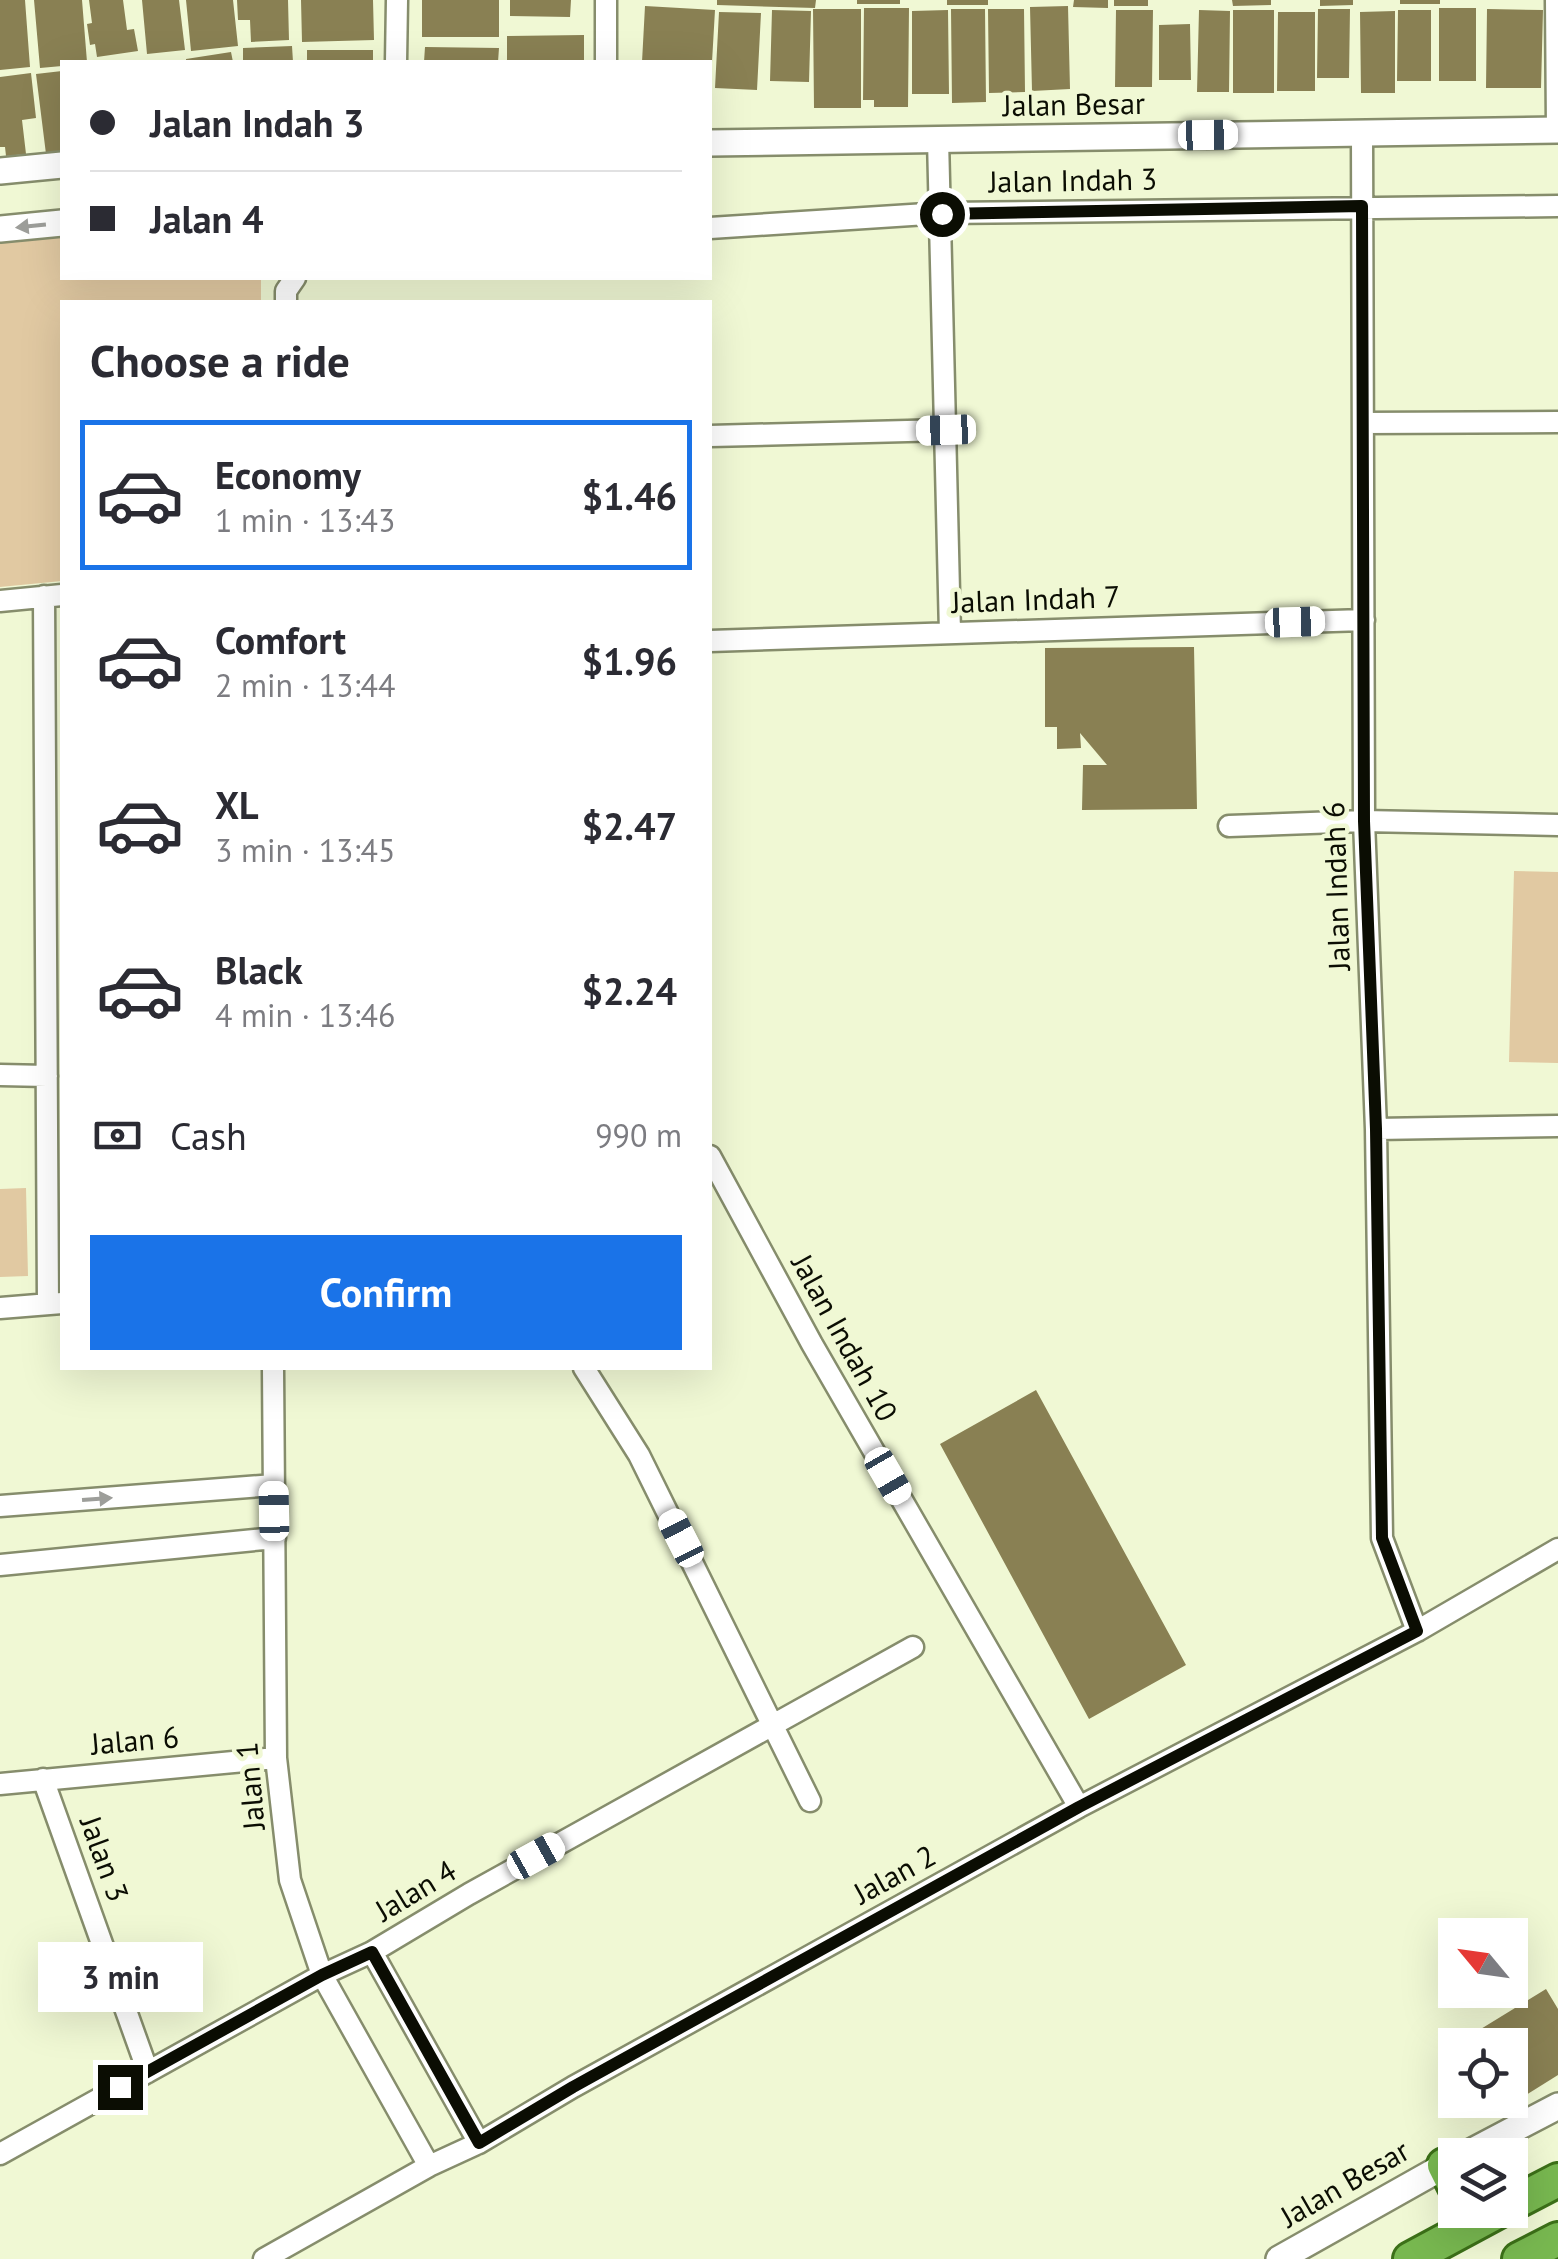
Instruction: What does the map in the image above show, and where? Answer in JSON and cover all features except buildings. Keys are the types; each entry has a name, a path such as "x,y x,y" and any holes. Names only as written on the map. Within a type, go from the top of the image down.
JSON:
{"highway":[{"path":"1528,2196 1558,2180"},
{"path":"1410,2259 1460,2228"},
{"path":"1518,2259 1558,2239"}],"street":[{"path":"396,60 397,0"},
{"path":"606,0 606,60"},
{"path":"1556,0 1557,130"},
{"name":"Jalan Besar","path":"712,143 1557,130"},
{"name":"Jalan Indah 6","path":"1362,133 1364,821 1376,1129 1382,1538 1417,1631"},
{"path":"938,140 950,633"},
{"path":"0,171 60,165"},
{"name":"Jalan Indah 3","path":"712,228 942,214 1558,206"},
{"path":"0,229 60,223"},
{"path":"1363,424 1558,422"},
{"path":"712,436 946,430"},
{"path":"0,601 54,596 46,1076 55,1303 0,1308"},
{"name":"Jalan Indah 7","path":"712,641 1364,620"},
{"path":"1229,826 1364,821 1558,825"},
{"path":"0,1076 46,1076"},
{"path":"1376,1129 1558,1126"},
{"name":"Jalan Indah 10","path":"712,1160 812,1344 1079,1807"},
{"name":"Jalan 1","path":"273,1370 276,1758 290,1880 322,1975 429,2166"},
{"path":"585,1370 639,1455 810,1801"},
{"path":"0,1506 274,1485"},
{"path":"0,1565 274,1538"},
{"name":"Jalan 2","path":"264,2259 1079,1807 1417,1631 1558,1549"},
{"name":"Jalan 4","path":"0,2154 322,1975 372,1952 770,1724 913,1647"},
{"name":"Jalan 6","path":"0,1784 276,1758"},
{"name":"Jalan 3","path":"44,1779 148,2072"},
{"path":"372,1952 479,2143"},
{"name":"Jalan Besar","path":"1504,2138 1558,2106"},
{"name":"Jalan Besar","path":"1279,2259 1438,2176"}],"shaded area":[{"path":"60,236 60,280 261,280 261,300 60,300 60,581 0,587 0,241"},
{"path":"1514,871 1558,872 1558,1063 1509,1062"},
{"path":"26,1188 28,1276 0,1277 0,1189"}],"route":[{"path":"120,2087 322,1975 372,1952 479,2143 1079,1807 1417,1631 1382,1538 1376,1129 1364,821 1362,206 942,214"}]}
